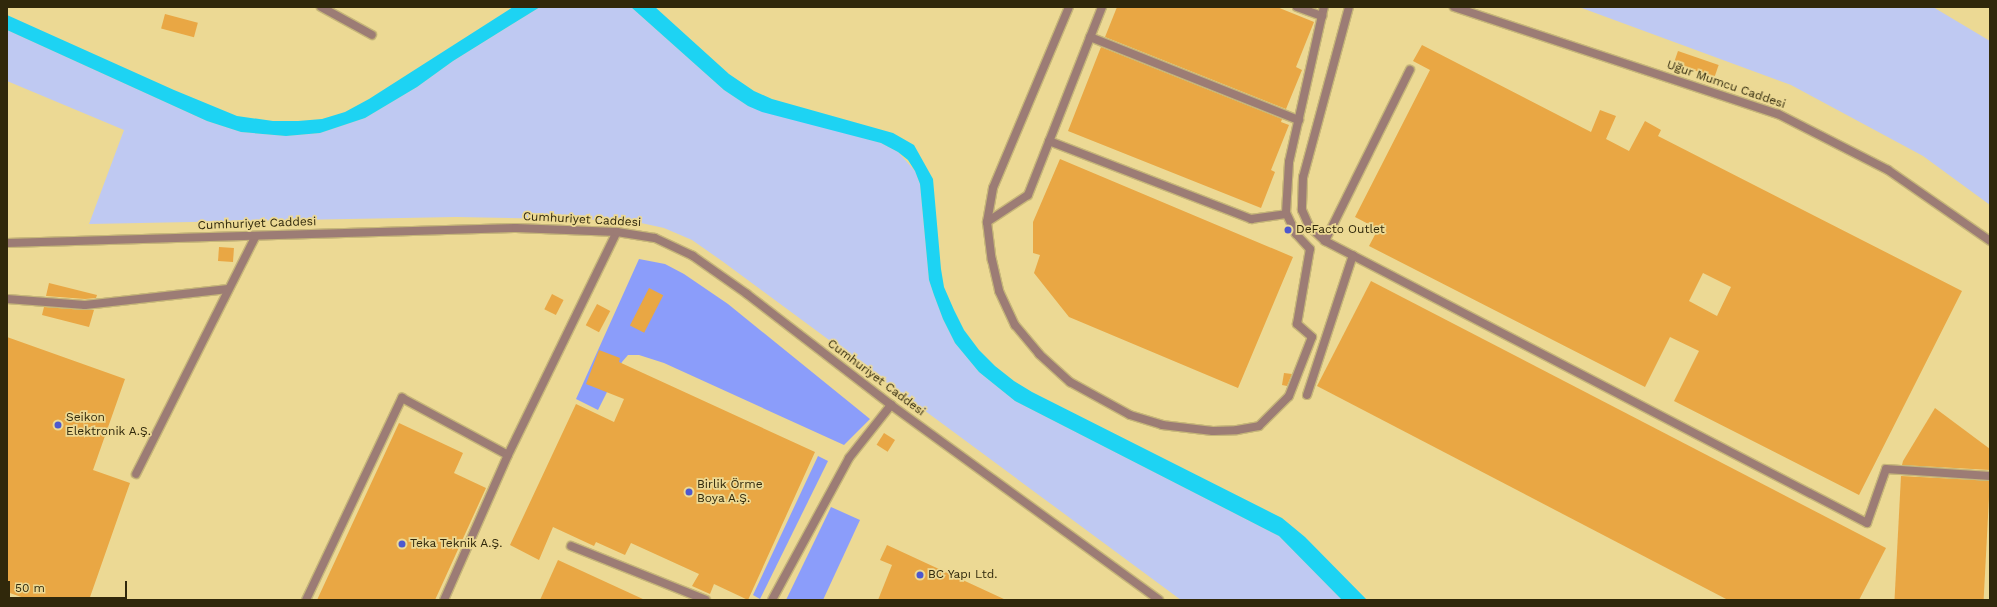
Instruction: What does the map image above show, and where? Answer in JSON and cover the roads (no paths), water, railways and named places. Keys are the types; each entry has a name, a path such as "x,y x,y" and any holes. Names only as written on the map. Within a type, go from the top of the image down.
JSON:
{"street":[{"path":"321,7 372,35"},
{"path":"1069,7 993,188 987,222 992,260 999,291 1015,324 1040,354 1070,382 1130,415 1162,425 1213,430 1237,430 1259,426 1289,396 1312,337 1297,324 1310,249 1296,234 1286,214 1289,162 1324,7"},
{"path":"987,222 1028,195 1102,7"},
{"path":"1297,7 1322,16"},
{"path":"1349,7 1303,177 1302,210 1309,226 1325,241 1867,523 1886,470 1990,476"},
{"name":"Uğur Mumcu Caddesi","path":"1454,7 1778,114 1888,170 1990,241"},
{"path":"1090,37 1298,120"},
{"path":"1325,241 1410,70"},
{"path":"1049,141 1251,219 1286,214"},
{"name":"Cumhuriyet Caddesi","path":"7,243 255,237 516,228 617,232 655,238 693,256 747,294 891,405 1158,600"},
{"path":"444,600 508,455 617,232"},
{"path":"136,474 255,237"},
{"path":"1307,395 1353,255"},
{"path":"7,299 84,305 228,289"},
{"path":"306,600 402,398 508,455"},
{"path":"772,600 849,458 891,405"},
{"path":"571,546 706,600"}],"place":[{"name":"DeFacto Outlet","path":"1288,230"},
{"name":"Seikon Elektronik A.Ş.","path":"58,425"},
{"name":"Birlik Örme Boya A.Ş.","path":"689,492"},
{"name":"Teka Teknik A.Ş.","path":"402,544"},
{"name":"BC Yapı Ltd.","path":"920,575"}]}
